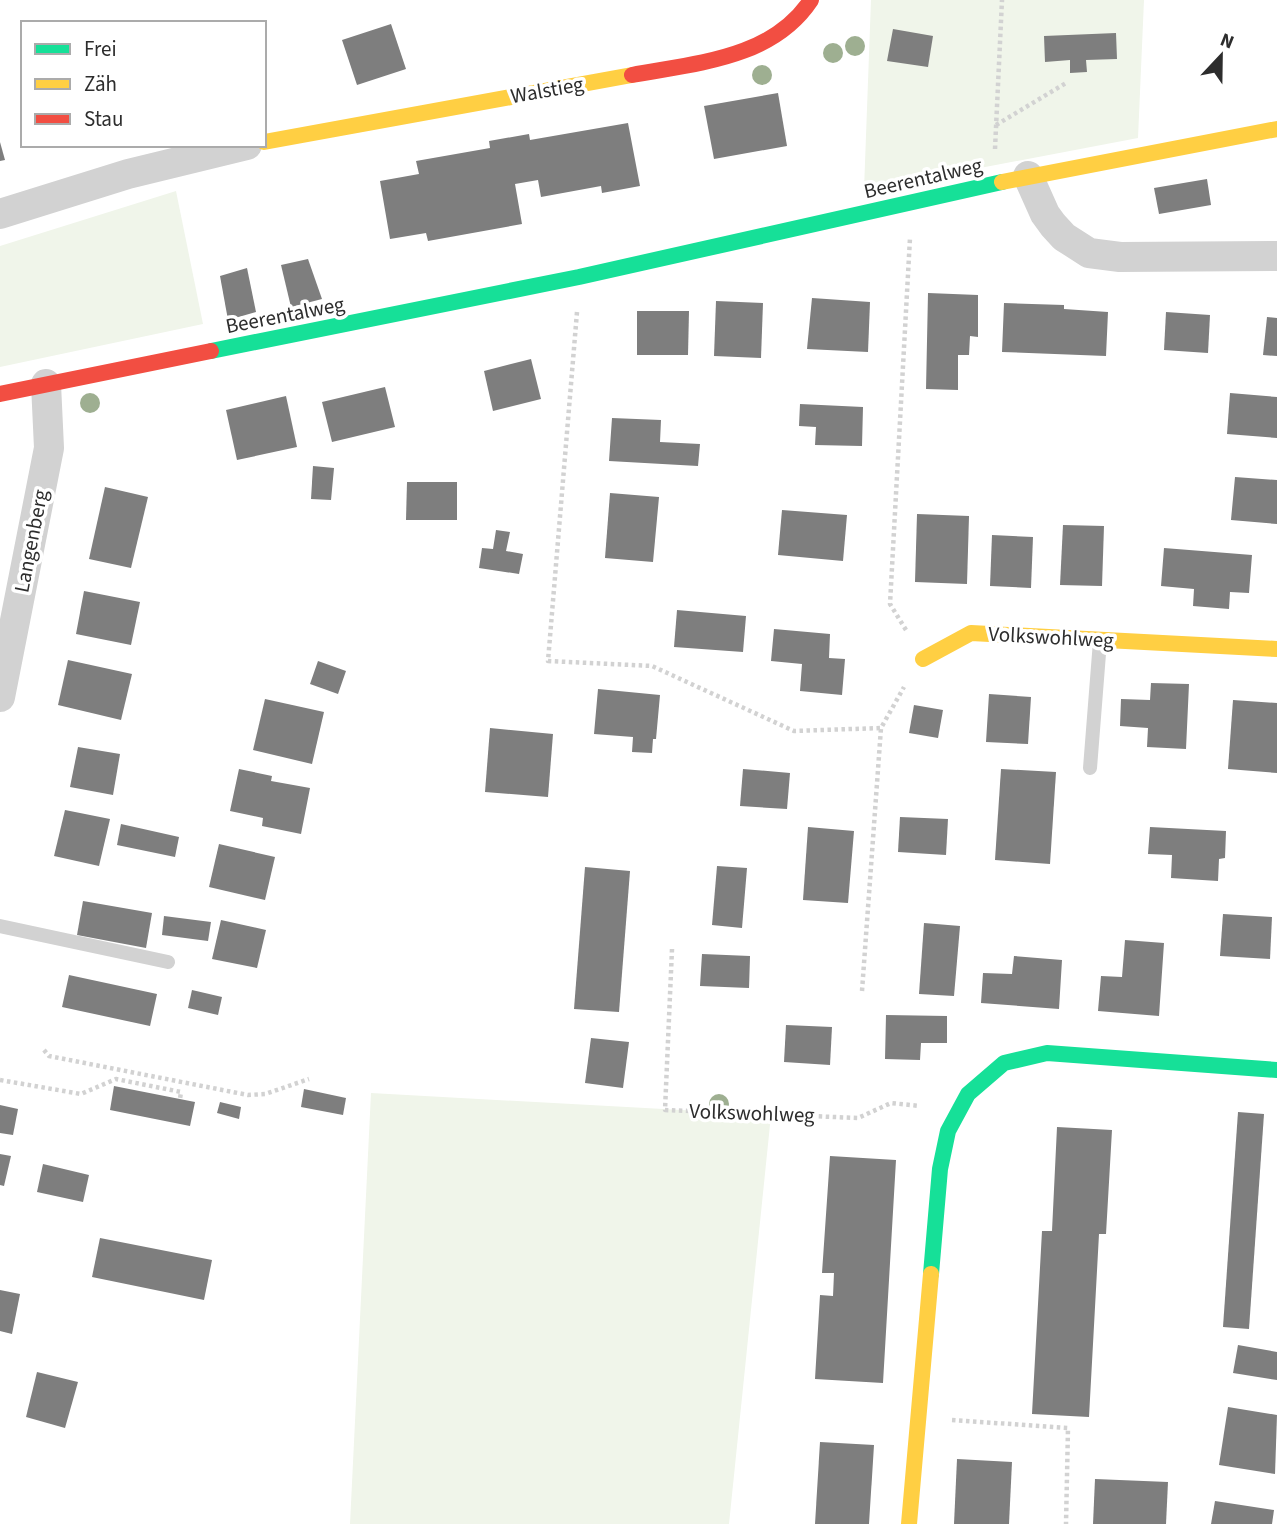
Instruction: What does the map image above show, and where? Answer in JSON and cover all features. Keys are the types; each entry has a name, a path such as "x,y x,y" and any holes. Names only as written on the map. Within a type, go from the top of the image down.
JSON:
{"street":[{"name":"Walstieg","path":"266,142 696,63 757,48 778,39 794,25 811,0"},
{"name":"Beerentalweg","path":"0,394 579,277 1028,176 1277,129"},
{"path":"0,214 128,174 239,147"},
{"path":"1028,176 1045,214 1053,225 1064,237 1089,253 1119,257 1277,256"},
{"name":"Langenberg","path":"0,696 49,448 46,384"},
{"name":"Volkswohlweg","path":"923,659 971,633 1277,649"},
{"path":"909,1524 940,1169 954,1116 978,1084 1004,1063 1047,1053 1277,1070"}],"lane":[{"path":"1090,768 1100,640"},
{"path":"0,926 168,962"}],"path":[{"path":"994,158 1002,0"},
{"path":"996,125 1066,83"},
{"path":"579,277 548,661 652,666 794,731 881,728"},
{"path":"862,991 881,728 893,703 923,659 890,604 907,280"},
{"name":"Volkswohlweg","path":"672,949 665,1110 858,1118 891,1103 929,1107 954,1116"},
{"path":"44,1050 49,1056 237,1094 265,1094 309,1079"},
{"path":"0,1080 81,1094 116,1079 181,1092 180,1099"},
{"path":"919,1418 1068,1428 1066,1524"}],"shaded area":[{"path":"871,0 1144,0 1138,138 864,190"},
{"path":"176,191 203,324 0,367 0,246"},
{"path":"371,1093 771,1115 729,1524 350,1524"}],"building":[{"path":"391,24 406,69 357,85 342,40"},
{"path":"893,29 933,36 928,67 887,61"},
{"path":"1116,33 1117,59 1086,60 1087,72 1070,73 1070,60 1045,62 1044,36"},
{"path":"778,93 787,146 714,159 704,106"},
{"path":"628,123 640,186 602,193 601,186 541,197 538,180 515,184 522,224 428,241 426,233 390,239 380,181 419,174 416,161 490,148 489,141 529,134 530,140"},
{"path":"0,142 5,160 0,161"},
{"path":"1207,179 1211,205 1159,214 1154,188"},
{"path":"308,259 322,299 291,307 281,265"},
{"path":"247,268 256,312 228,320 220,276"},
{"path":"928,293 978,295 978,337 970,336 969,355 958,355 958,390 926,389"},
{"path":"812,298 870,302 868,352 807,349"},
{"path":"716,301 763,303 761,358 714,356"},
{"path":"1004,303 1064,305 1064,309 1108,312 1106,356 1002,352"},
{"path":"637,311 689,311 688,355 637,355"},
{"path":"1166,312 1210,315 1208,353 1164,350"},
{"path":"1267,317 1277,318 1277,356 1263,355"},
{"path":"531,359 541,399 493,411 484,371"},
{"path":"385,387 395,427 332,442 322,402"},
{"path":"1230,393 1277,397 1277,438 1227,434"},
{"path":"286,396 297,447 237,460 226,410"},
{"path":"800,404 863,407 862,446 815,445 816,427 799,426"},
{"path":"612,418 661,420 660,442 700,444 698,466 609,461"},
{"path":"313,466 334,468 331,500 311,499"},
{"path":"1235,477 1277,480 1277,524 1231,520"},
{"path":"407,482 457,482 457,520 406,520"},
{"path":"105,487 148,497 131,568 89,559"},
{"path":"610,493 659,497 653,562 605,558"},
{"path":"782,510 847,515 843,561 778,555"},
{"path":"917,514 969,516 967,584 915,582"},
{"path":"1063,525 1104,526 1102,586 1060,585"},
{"path":"496,530 510,532 506,551 523,554 519,574 479,568 482,548 493,549"},
{"path":"992,535 1033,537 1031,588 990,586"},
{"path":"1164,548 1252,555 1249,593 1230,592 1229,609 1193,606 1194,589 1161,586"},
{"path":"84,591 140,602 131,645 76,634"},
{"path":"677,610 746,616 743,652 674,647"},
{"path":"774,629 830,634 829,658 845,659 842,695 800,691 802,664 771,661"},
{"path":"68,660 132,674 121,720 58,705"},
{"path":"318,661 346,671 338,694 310,684"},
{"path":"1151,683 1189,684 1186,749 1147,747 1148,728 1120,726 1121,699 1150,700"},
{"path":"598,689 660,695 652,753 632,752 633,737 594,734"},
{"path":"989,694 1031,697 1028,744 986,742"},
{"path":"265,699 324,712 312,764 253,750"},
{"path":"1233,700 1277,703 1277,773 1228,769"},
{"path":"914,705 943,710 938,738 909,733"},
{"path":"490,728 553,734 548,797 485,792"},
{"path":"78,747 120,754 113,795 70,787"},
{"path":"239,769 272,776 271,781 310,788 301,834 262,826 263,818 230,811"},
{"path":"743,769 790,773 787,809 740,806"},
{"path":"1001,769 1056,772 1050,864 995,860"},
{"path":"65,810 110,819 99,866 54,856"},
{"path":"900,817 948,819 946,855 898,852"},
{"path":"121,824 179,837 175,857 117,845"},
{"path":"808,827 854,831 848,903 803,900"},
{"path":"1150,827 1226,831 1225,858 1219,859 1218,881 1171,878 1172,855 1148,854"},
{"path":"219,844 275,857 265,900 209,887"},
{"path":"717,866 747,868 742,928 712,925"},
{"path":"585,867 630,871 619,1012 574,1009"},
{"path":"83,901 152,913 146,948 77,935"},
{"path":"1223,914 1272,917 1270,959 1220,956"},
{"path":"164,916 211,922 208,941 162,935"},
{"path":"221,920 266,930 257,968 212,959"},
{"path":"924,923 960,926 954,996 919,994"},
{"path":"1125,940 1164,943 1159,1016 1098,1011 1101,976 1122,977"},
{"path":"702,954 750,956 749,988 700,986"},
{"path":"1014,956 1062,960 1059,1009 981,1003 983,973 1012,974"},
{"path":"69,975 157,994 150,1026 62,1007"},
{"path":"192,990 222,997 218,1015 188,1008"},
{"path":"886,1015 947,1016 947,1043 921,1043 920,1060 885,1059"},
{"path":"786,1025 832,1027 830,1065 784,1062"},
{"path":"591,1038 629,1042 623,1088 585,1083"},
{"path":"114,1086 195,1102 190,1126 110,1110"},
{"path":"304,1089 346,1098 343,1115 301,1107"},
{"path":"220,1102 241,1107 239,1119 217,1113"},
{"path":"0,1105 18,1109 13,1135 0,1133"},
{"path":"1238,1112 1264,1114 1249,1329 1223,1327"},
{"path":"1057,1127 1112,1130 1106,1234 1099,1234 1089,1417 1032,1414 1042,1231 1052,1231"},
{"path":"0,1154 11,1156 4,1186 0,1185"},
{"path":"830,1156 896,1160 883,1383 815,1379 820,1295 833,1296 834,1273 822,1273"},
{"path":"43,1164 89,1175 83,1202 37,1192"},
{"path":"100,1238 212,1260 204,1300 92,1277"},
{"path":"0,1290 20,1294 12,1334 0,1331"},
{"path":"1238,1345 1277,1352 1277,1380 1233,1373"},
{"path":"37,1372 78,1382 65,1428 26,1417"},
{"path":"1228,1407 1277,1415 1275,1474 1219,1465"},
{"path":"820,1442 874,1445 869,1524 815,1524"},
{"path":"957,1459 1012,1462 1009,1524 954,1524"},
{"path":"1095,1479 1168,1482 1166,1524 1093,1524"},
{"path":"1215,1501 1274,1510 1272,1524 1211,1524"}],"traffic: fast":[{"path":"211,351 579,277 1002,182"},
{"path":"931,1274 940,1169 948,1131 968,1094 1004,1063 1047,1053 1277,1070"}],"traffic: slow":[{"path":"266,142 632,75"},
{"path":"1002,182 1277,129"},
{"path":"923,659 971,633 1277,649"},
{"path":"909,1524 931,1274"}],"traffic: jam":[{"path":"632,75 706,62 754,46 776,35 795,20 811,0"},
{"path":"0,394 211,351"}]}
